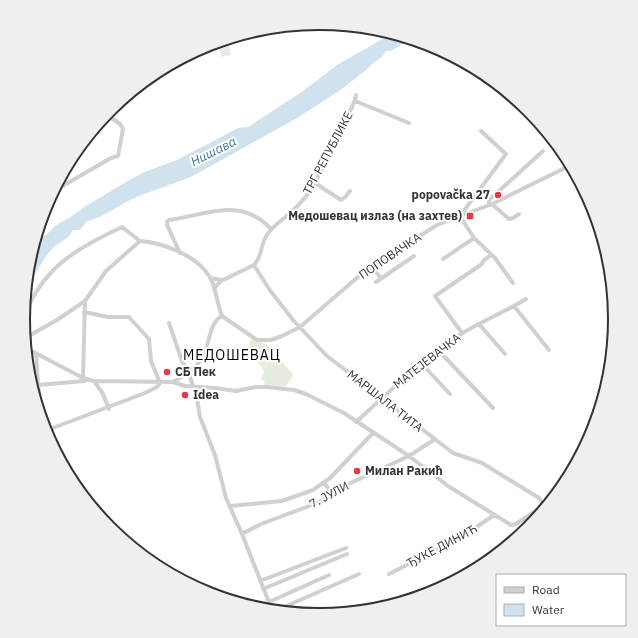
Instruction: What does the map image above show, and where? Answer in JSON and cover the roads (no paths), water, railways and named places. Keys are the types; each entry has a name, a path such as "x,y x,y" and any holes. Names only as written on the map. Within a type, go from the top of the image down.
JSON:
{"street":[{"name":"ТРГ РЕПУБЛИКЕ","path":"254,265 260,258 266,236 303,199 315,183 343,127 355,101 356,95"},
{"path":"355,101 409,123"},
{"path":"63,186 111,158 118,156 123,129 120,124 112,118"},
{"path":"481,131 506,154 460,216 474,238 491,255 513,283"},
{"path":"519,214 509,219 490,205 489,200 543,151"},
{"name":"ПОПОВАЧКА","path":"222,316 255,339 271,340 276,338 300,327 332,298 372,266 437,225 490,205 565,168"},
{"path":"315,183 341,200 350,191"},
{"path":"180,253 166,225 169,220 199,215 214,210 240,210 261,220 271,230"},
{"path":"31,303 42,281 58,265 79,249 122,227 140,241 159,244 198,263 210,278 222,316 216,322 204,354 190,380 185,386 173,382 94,381 85,379 32,351"},
{"path":"444,259 474,238"},
{"path":"31,335 57,320 85,301 106,271 140,241"},
{"path":"462,333 435,296 482,264 483,261 491,255"},
{"path":"376,282 414,256"},
{"path":"214,288 222,280 254,265"},
{"name":"МАРШАЛА ТИТА","path":"254,265 269,289 300,327 328,356 453,453 482,463 536,496 542,502"},
{"path":"372,266 381,278"},
{"path":"210,278 222,280"},
{"name":"МАТЕЈЕВАЧКА","path":"356,422 421,363 438,350 462,333 526,300"},
{"path":"85,301 85,379"},
{"path":"514,306 550,350"},
{"path":"84,312 108,317 127,316 131,319 149,339 151,361 160,383"},
{"path":"169,323 190,380 200,417 215,455 226,498 269,602 329,575"},
{"path":"479,324 504,354"},
{"path":"438,350 493,408"},
{"path":"36,353 38,384"},
{"path":"421,363 450,394"},
{"path":"173,382 183,375 190,380 215,388 236,391 262,387 294,390 318,399 409,456 448,486 494,515"},
{"path":"180,378 181,384"},
{"path":"38,385 84,381 85,379"},
{"path":"94,381 103,394 109,408"},
{"path":"51,429 109,408 151,390 160,383"},
{"path":"230,506 282,501 305,494 324,483 373,433"},
{"name":"7. ЈУЛИ","path":"242,534 260,524 320,502 340,488 409,456 435,439"},
{"path":"324,483 332,494"},
{"name":"МАРШАЛА ТИТА","path":"494,515 513,525 535,511"},
{"name":"ЂУКЕ ДИНИЋ","path":"389,574 462,537 494,515"},
{"path":"260,581 346,548"},
{"path":"263,589 347,554"},
{"path":"283,606 359,574"}],"water":[{"name":"Нишава","path":"384,38 404,43 391,51 386,51 383,56 339,91 297,118 191,177 139,196 102,216 86,222 80,230 73,230 69,236 55,246 49,253 33,278 42,236 46,235 56,225 142,173 179,159 238,128 248,127 303,91 337,65"}],"place":[{"name":"popovačka 27","path":"498,195"},
{"name":"Медошевац излаз (на захтев)","path":"470,216"},
{"name":"СБ Пек","path":"167,372"},
{"name":"Idea","path":"185,395"},
{"name":"Милан Ракић","path":"357,471"}],"district":[{"name":"МЕДОШЕВАЦ","path":"232,355"}]}
